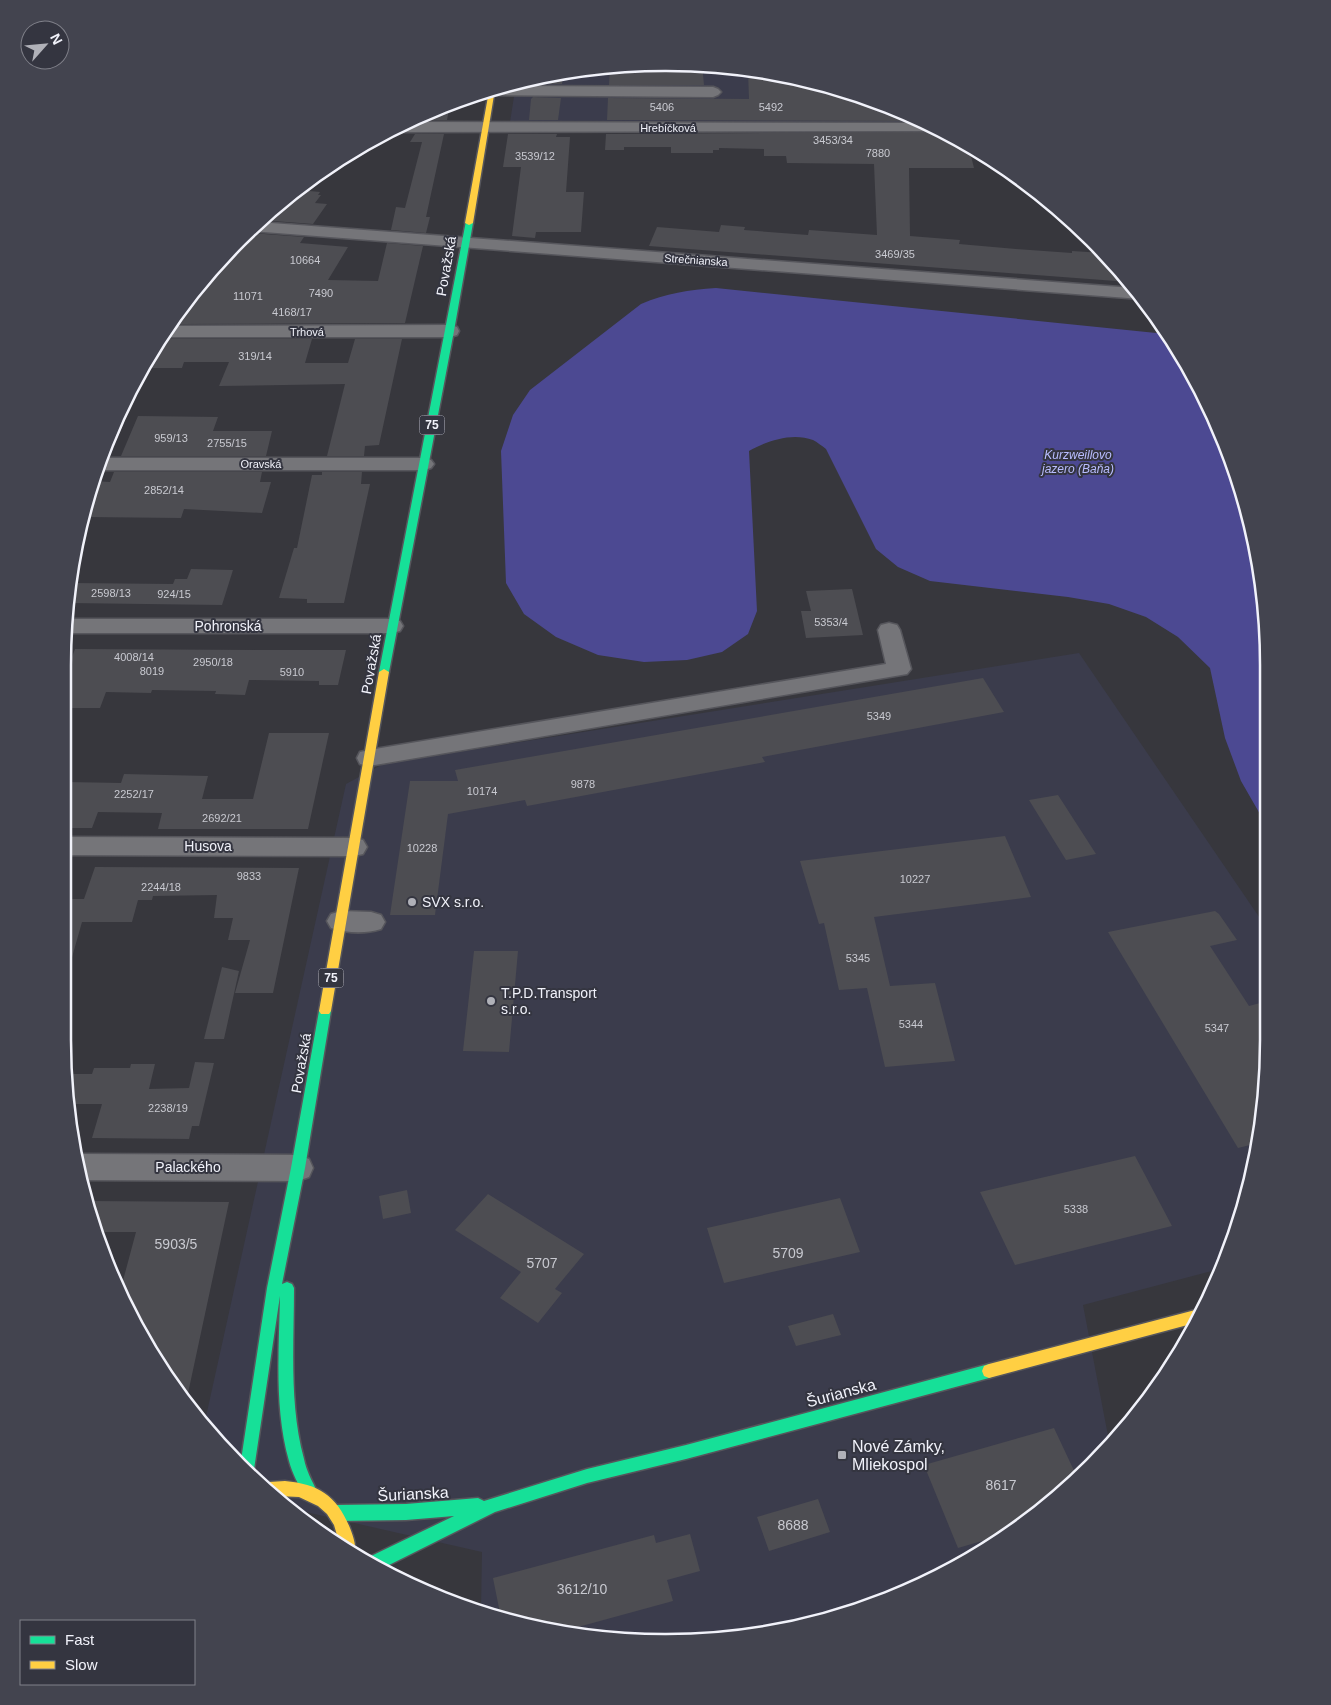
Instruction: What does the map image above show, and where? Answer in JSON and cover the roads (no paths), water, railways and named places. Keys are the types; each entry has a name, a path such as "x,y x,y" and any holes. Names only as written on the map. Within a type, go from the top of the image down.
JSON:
{"main road":[{"name":"Považská","path":"248,1463 266,1333 298,1168 392,626 450,331 491,98"},
{"name":"Považská","path":"284,1245 287,1287 288,1385 291,1422 296,1459 309,1491"},
{"name":"Šurianska","path":"379,1560 492,1505 587,1476 686,1452 1190,1317"},
{"path":"277,1488 291,1487 309,1491 325,1500 337,1514 345,1530 347,1541"},
{"name":"Šurianska","path":"337,1514 406,1512 492,1505"}],"street":[{"path":"516,90 713,92"},
{"name":"Hrebíčková","path":"415,127 918,128"},
{"name":"Strečnianska","path":"264,228 1128,293"},
{"name":"Trhová","path":"173,332 450,331"},
{"name":"Oravská","path":"107,464 424,464"},
{"name":"Pohronská","path":"73,626 392,626"},
{"path":"369,758 899,669 889,630"},
{"name":"Husova","path":"71,846 354,847"},
{"path":"341,921 371,922"},
{"name":"Palackého","path":"86,1167 298,1168"}],"water":[{"name":"Kurzweillovo jazero (Baňa)","path":"716,288 1159,333 1180,368 1215,438 1240,512 1255,588 1258,627 1260,666 1260,814 1241,781 1225,738 1210,668 1178,637 1146,617 1109,604 1068,597 930,581 898,567 876,549 826,449 813,440 788,437 764,444 749,451 757,611 748,634 722,652 687,660 644,662 598,655 556,637 524,614 506,583 501,451 513,415 530,390 641,304 659,297"}],"place":[{"name":"SVX s.r.o.","path":"412,902"},
{"name":"T.P.D.Transport s.r.o.","path":"491,1001"},
{"name":"Nové Zámky, Mliekospol","path":"842,1455"}]}
